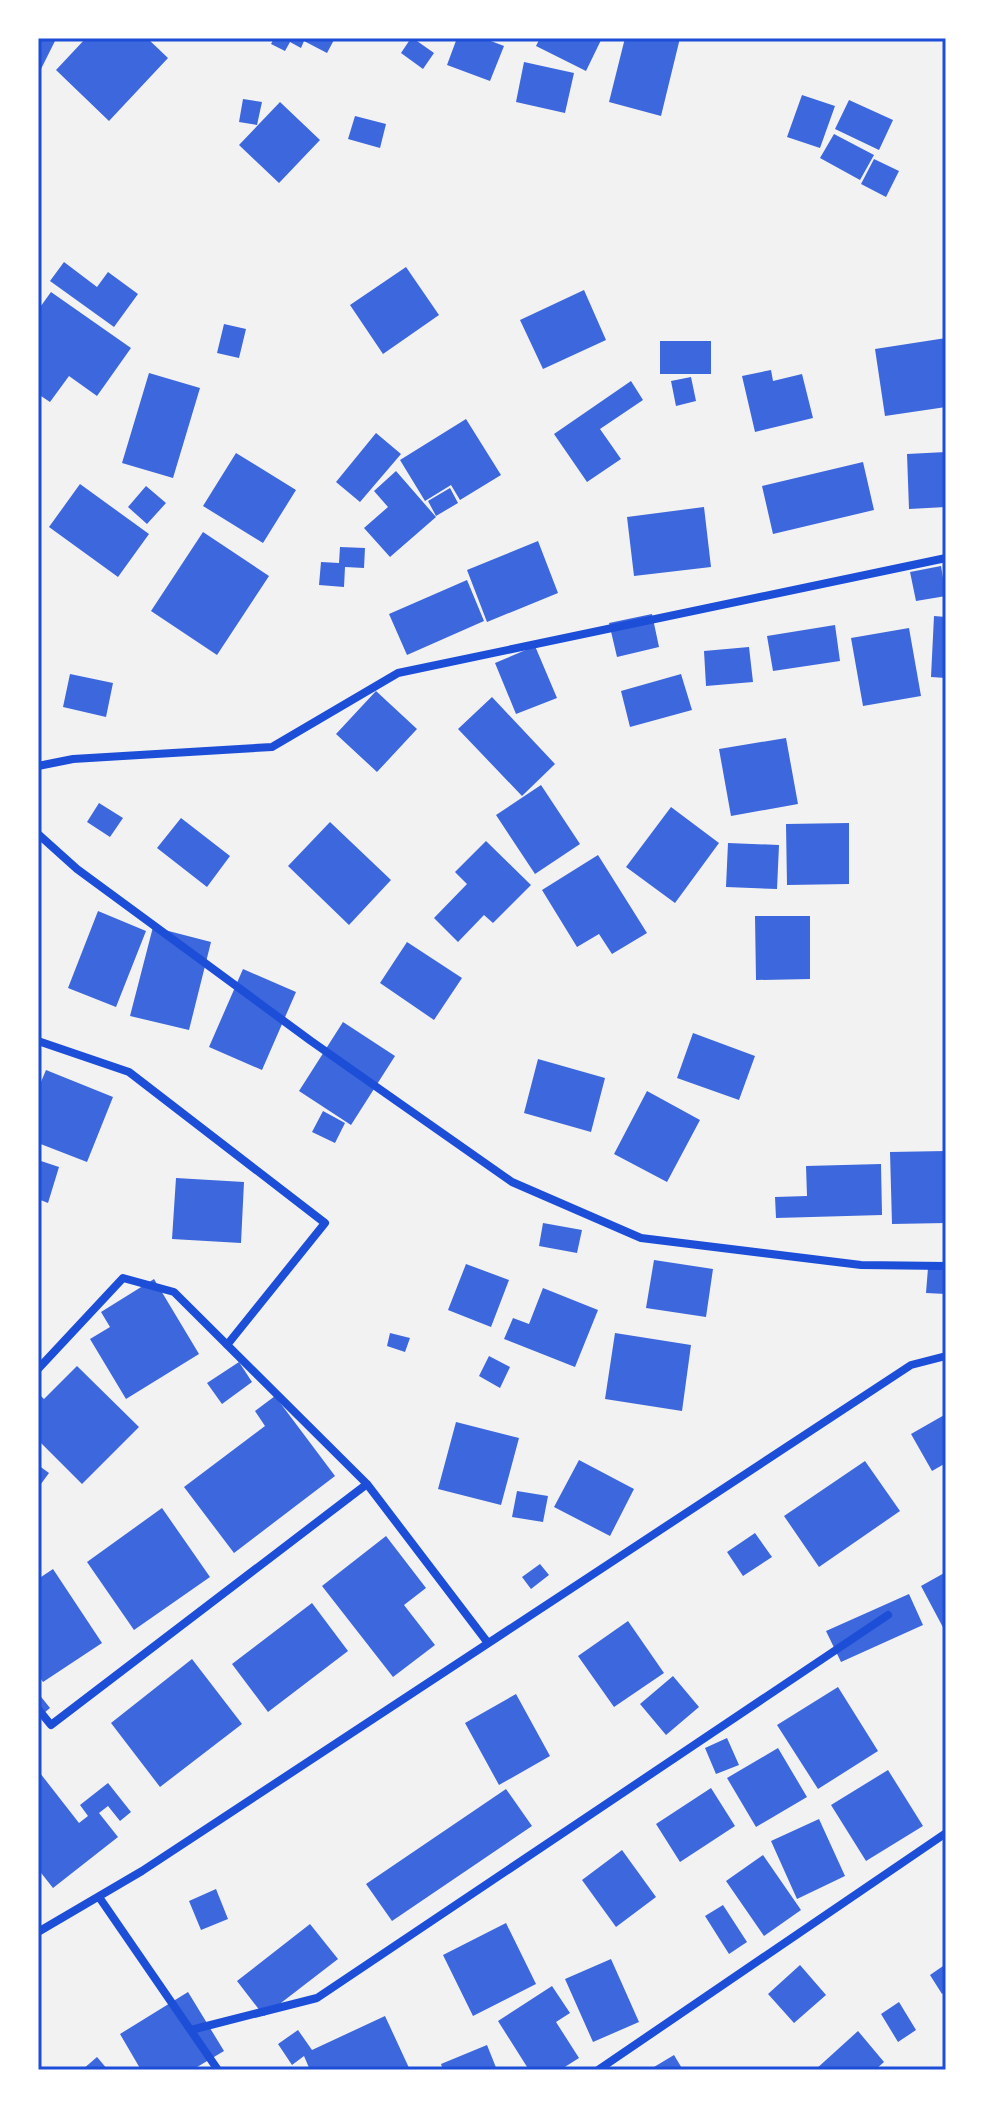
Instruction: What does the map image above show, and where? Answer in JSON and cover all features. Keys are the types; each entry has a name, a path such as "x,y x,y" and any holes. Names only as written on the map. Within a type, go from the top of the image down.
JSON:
{"street":[{"path":"38,766 73,759 272,747 398,673 946,558"},
{"path":"38,834 89,878 311,1041 512,1182 641,1238 861,1265 946,1266"},
{"path":"38,1041 129,1072 325,1223 227,1345"},
{"path":"38,1369 123,1278 174,1292 367,1484 488,1643"},
{"path":"38,1932 142,1871 911,1365 946,1356"},
{"path":"38,1709 51,1725 367,1484"},
{"path":"191,2030 317,1998 888,1615"},
{"path":"598,2070 946,1833"},
{"path":"99,1897 218,2070"}],"building":[{"path":"38,38 56,39 38,75"},
{"path":"86,38 147,38 168,58 109,121 56,70"},
{"path":"274,38 335,38 327,53 304,41 301,48 290,42 285,51 271,44"},
{"path":"405,38 444,38 444,41 417,41 434,53 423,69 401,53 409,41"},
{"path":"457,38 483,38 504,46 490,81 447,65"},
{"path":"540,38 602,38 586,71 536,46"},
{"path":"625,38 680,38 661,116 609,102"},
{"path":"524,62 574,73 565,113 516,102"},
{"path":"802,95 835,106 820,148 787,137"},
{"path":"243,99 262,102 257,125 239,122"},
{"path":"849,100 893,120 879,150 835,129"},
{"path":"280,102 320,140 279,183 239,145"},
{"path":"355,116 386,124 380,148 348,139"},
{"path":"834,134 874,155 860,180 820,158"},
{"path":"874,159 899,171 886,197 861,184"},
{"path":"64,262 97,287 108,272 138,294 114,327 50,281"},
{"path":"406,267 439,315 383,354 350,305"},
{"path":"584,290 606,340 543,369 520,320"},
{"path":"51,292 131,348 97,396 69,376 50,402 38,394 38,310"},
{"path":"224,324 246,329 239,358 217,353"},
{"path":"946,338 946,407 885,416 875,349"},
{"path":"660,341 711,341 711,374 660,374"},
{"path":"771,370 773,381 802,374 813,418 755,432 742,376"},
{"path":"149,373 200,388 173,478 122,463"},
{"path":"691,377 696,401 676,406 671,381"},
{"path":"631,381 643,400 600,429 621,459 587,482 554,434"},
{"path":"466,419 501,475 460,500 451,485 425,501 400,460"},
{"path":"376,433 401,454 360,502 336,482"},
{"path":"946,452 946,507 909,509 907,454"},
{"path":"236,453 296,490 263,543 203,506"},
{"path":"863,462 874,510 773,534 762,486"},
{"path":"396,471 436,517 390,557 364,528 388,507 374,491"},
{"path":"80,484 149,534 118,577 49,527"},
{"path":"146,486 166,503 147,524 128,507"},
{"path":"450,488 458,503 436,516 428,501"},
{"path":"704,507 711,567 634,576 627,517"},
{"path":"203,532 269,576 217,655 151,611"},
{"path":"538,541 558,593 487,622 467,570"},
{"path":"340,547 365,548 364,568 345,567 344,587 319,585 321,562 339,563"},
{"path":"941,566 946,596 916,601 910,572"},
{"path":"467,580 484,621 407,655 389,614"},
{"path":"652,614 659,647 617,657 609,623"},
{"path":"934,616 946,617 946,678 931,677"},
{"path":"835,625 840,661 773,671 767,636"},
{"path":"909,628 921,696 863,706 851,638"},
{"path":"535,646 557,698 516,714 495,663"},
{"path":"749,647 753,682 706,686 704,651"},
{"path":"70,674 113,683 106,717 63,707"},
{"path":"681,674 692,710 630,727 621,691"},
{"path":"376,691 417,729 377,772 336,734"},
{"path":"492,697 555,764 522,796 458,729"},
{"path":"786,738 798,804 731,816 719,749"},
{"path":"541,785 580,844 535,874 496,815"},
{"path":"99,803 123,818 110,837 87,822"},
{"path":"671,807 719,843 675,903 626,867"},
{"path":"181,818 230,856 207,887 157,848"},
{"path":"330,822 391,880 349,925 288,866"},
{"path":"849,823 849,884 787,885 786,824"},
{"path":"486,841 531,885 493,923 484,915 458,942 434,918 467,884 455,872"},
{"path":"728,843 779,845 777,889 726,887"},
{"path":"598,855 647,933 612,954 599,934 577,947 542,890"},
{"path":"98,911 146,931 116,1007 68,988"},
{"path":"755,916 810,916 810,979 756,980"},
{"path":"153,927 211,942 189,1030 130,1016"},
{"path":"407,942 462,978 434,1020 380,983"},
{"path":"243,969 296,992 262,1070 209,1047"},
{"path":"343,1022 395,1056 351,1125 299,1091"},
{"path":"693,1033 755,1056 739,1100 677,1078"},
{"path":"538,1059 605,1078 591,1132 524,1113"},
{"path":"46,1070 113,1097 87,1162 38,1143 38,1089"},
{"path":"647,1091 700,1120 667,1182 614,1154"},
{"path":"323,1111 345,1123 335,1143 312,1132"},
{"path":"946,1151 946,1223 892,1224 890,1152"},
{"path":"38,1160 59,1167 48,1203 38,1199"},
{"path":"881,1164 882,1215 776,1218 775,1197 807,1196 806,1166"},
{"path":"176,1178 244,1182 241,1243 172,1239"},
{"path":"543,1223 582,1230 577,1253 539,1246"},
{"path":"654,1260 713,1269 706,1317 646,1308"},
{"path":"466,1264 509,1280 491,1327 448,1310"},
{"path":"928,1268 946,1269 946,1294 926,1293"},
{"path":"154,1279 199,1354 126,1399 90,1339 110,1327 101,1312"},
{"path":"543,1288 598,1310 575,1367 504,1339 513,1318 529,1324"},
{"path":"390,1333 410,1338 405,1352 387,1346"},
{"path":"615,1333 691,1345 682,1411 605,1399"},
{"path":"489,1356 510,1367 500,1388 479,1376"},
{"path":"239,1362 252,1382 222,1404 207,1383"},
{"path":"77,1366 139,1427 82,1484 38,1440 38,1393 44,1399"},
{"path":"275,1396 335,1476 234,1553 184,1487 265,1426 255,1411"},
{"path":"946,1414 946,1463 932,1471 911,1434"},
{"path":"456,1422 519,1438 501,1505 438,1489"},
{"path":"579,1460 634,1489 610,1536 554,1507"},
{"path":"865,1461 900,1511 819,1567 784,1516"},
{"path":"38,1465 49,1473 38,1488"},
{"path":"517,1491 548,1496 543,1522 512,1517"},
{"path":"162,1508 210,1577 134,1630 87,1562"},
{"path":"755,1533 772,1557 743,1576 727,1552"},
{"path":"386,1536 426,1588 404,1605 435,1645 393,1677 322,1586"},
{"path":"540,1564 549,1575 531,1589 522,1577"},
{"path":"53,1569 102,1643 43,1682 38,1675 38,1579"},
{"path":"946,1572 946,1633 921,1586"},
{"path":"909,1594 923,1625 841,1662 826,1631"},
{"path":"312,1603 348,1651 268,1712 232,1664"},
{"path":"628,1621 664,1673 614,1707 578,1656"},
{"path":"192,1659 242,1724 160,1787 111,1723"},
{"path":"673,1676 699,1707 666,1735 640,1704"},
{"path":"838,1687 878,1751 818,1789 777,1725"},
{"path":"38,1693 50,1708 38,1718"},
{"path":"516,1694 550,1756 499,1785 465,1723"},
{"path":"727,1738 739,1765 716,1774 705,1748"},
{"path":"778,1748 807,1797 756,1827 727,1778"},
{"path":"888,1770 923,1826 866,1861 831,1805"},
{"path":"40,1773 79,1823 88,1816 80,1805 108,1783 131,1812 120,1821 108,1806 99,1813 118,1837 53,1888 38,1869"},
{"path":"711,1788 735,1826 680,1862 656,1824"},
{"path":"506,1789 532,1826 392,1921 366,1884"},
{"path":"819,1819 845,1876 797,1899 771,1841"},
{"path":"622,1850 656,1897 616,1927 582,1880"},
{"path":"763,1855 801,1910 764,1936 726,1881"},
{"path":"216,1889 228,1919 201,1930 189,1901"},
{"path":"723,1905 747,1942 729,1954 705,1916"},
{"path":"506,1923 536,1984 473,2016 443,1955"},
{"path":"310,1924 338,1959 264,2016 237,1981"},
{"path":"611,1959 639,2022 593,2042 565,1979"},
{"path":"946,1964 946,1991 942,1994 930,1975"},
{"path":"800,1965 826,1995 794,2023 768,1994"},
{"path":"552,1986 570,2013 556,2022 579,2058 560,2070 529,2070 498,2021"},
{"path":"188,1992 224,2051 192,2070 141,2070 120,2034"},
{"path":"899,2002 916,2030 898,2042 881,2014"},
{"path":"385,2016 410,2070 310,2070 304,2056 292,2065 278,2044 298,2030 312,2050"},
{"path":"858,2031 884,2062 875,2070 815,2070"},
{"path":"487,2045 497,2070 443,2070 441,2064"},
{"path":"674,2055 683,2070 649,2070"},
{"path":"97,2057 108,2070 82,2070"}]}
